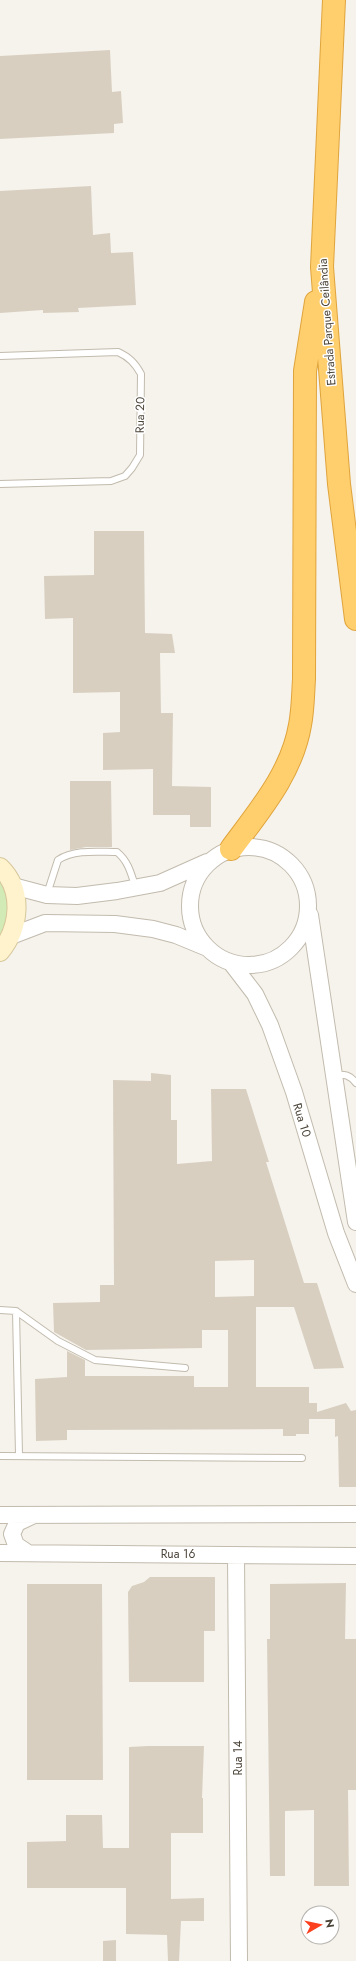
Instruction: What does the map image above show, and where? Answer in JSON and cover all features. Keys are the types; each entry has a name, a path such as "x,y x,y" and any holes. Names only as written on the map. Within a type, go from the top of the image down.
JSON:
{"highway":[{"name":"Estrada Parque Ceilândia","path":"334,0 322,267 339,484 356,619"},
{"path":"231,849 270,798 290,761 300,725 304,679 305,371 322,267"}],"main road":[{"path":"0,867 12,886 17,903 11,936 0,952"}],"street":[{"path":"12,886 47,896 77,896 135,888 160,883 231,849 251,846 270,850 287,860 300,876 307,894 356,1222"},
{"path":"205,947 195,931 190,912 191,892 199,874 212,859"},
{"path":"11,936 45,923 115,924 153,929 176,935 205,947 218,957 232,964 252,966 272,961 289,950 302,934 308,914 307,894"},
{"name":"Rua 10","path":"232,964 255,994 270,1025 294,1092 336,1233 356,1284"},
{"path":"0,1514 356,1514"},
{"path":"28,1553 16,1545 12,1534 17,1523 35,1514"},
{"name":"Rua 16","path":"0,1553 356,1556"},
{"name":"Rua 14","path":"236,1555 239,1961"}],"lane":[{"name":"Rua 20","path":"0,356 118,352 129,357 136,364 141,374 140,455 125,476 111,481 0,484"},
{"path":"47,896 58,860 66,854 79,852 117,852 124,858 129,866 135,888"},
{"path":"334,1075 345,1074 352,1077 356,1083"},
{"path":"0,1310 16,1312 58,1341 95,1360 185,1368"},
{"path":"16,1312 19,1455"},
{"path":"0,1456 302,1458"}],"green space":[{"path":"0,880 7,897 8,910 6,922 0,939"}],"building":[{"path":"110,50 112,92 121,91 123,123 114,124 114,133 0,139 0,56"},
{"path":"91,186 93,235 110,233 111,253 133,252 136,305 78,308 79,312 43,313 43,310 0,313 0,191"},
{"path":"94,531 144,531 145,633 172,634 175,653 160,653 161,713 173,713 172,786 211,787 211,827 190,827 190,815 153,815 153,769 103,770 103,733 120,732 120,692 73,693 73,618 45,619 44,576 94,575"},
{"path":"70,781 111,781 112,847 86,847 70,850"},
{"path":"151,1073 171,1075 171,1120 177,1120 177,1164 212,1161 211,1089 246,1089 269,1162 266,1162 304,1283 317,1283 344,1368 314,1369 294,1307 256,1307 256,1387 309,1387 309,1403 317,1403 317,1412 346,1403 351,1411 356,1410 356,1487 339,1487 338,1436 335,1437 335,1419 309,1419 309,1434 296,1434 296,1436 283,1436 283,1429 67,1430 67,1440 36,1441 35,1379 67,1377 67,1351 85,1360 85,1376 194,1376 194,1387 228,1387 228,1330 202,1330 202,1348 86,1350 54,1332 53,1303 100,1302 100,1285 114,1285 113,1080 151,1081","holes":["254,1260 254,1296 215,1297 215,1261"]},
{"path":"150,1577 215,1577 215,1631 204,1631 204,1682 129,1682 128,1592 132,1586 144,1582"},
{"path":"346,1583 345,1639 356,1639 356,1790 348,1790 349,1886 314,1886 314,1810 285,1811 285,1876 270,1876 267,1639 270,1639 270,1584"},
{"path":"27,1584 102,1584 103,1780 27,1780"},
{"path":"204,1746 202,1798 203,1833 171,1833 171,1899 204,1898 204,1921 181,1921 179,1961 168,1961 167,1935 126,1934 126,1888 27,1888 27,1842 66,1841 66,1815 102,1815 103,1848 129,1848 129,1747"},
{"path":"116,1940 116,1961 103,1961 103,1941"}]}
